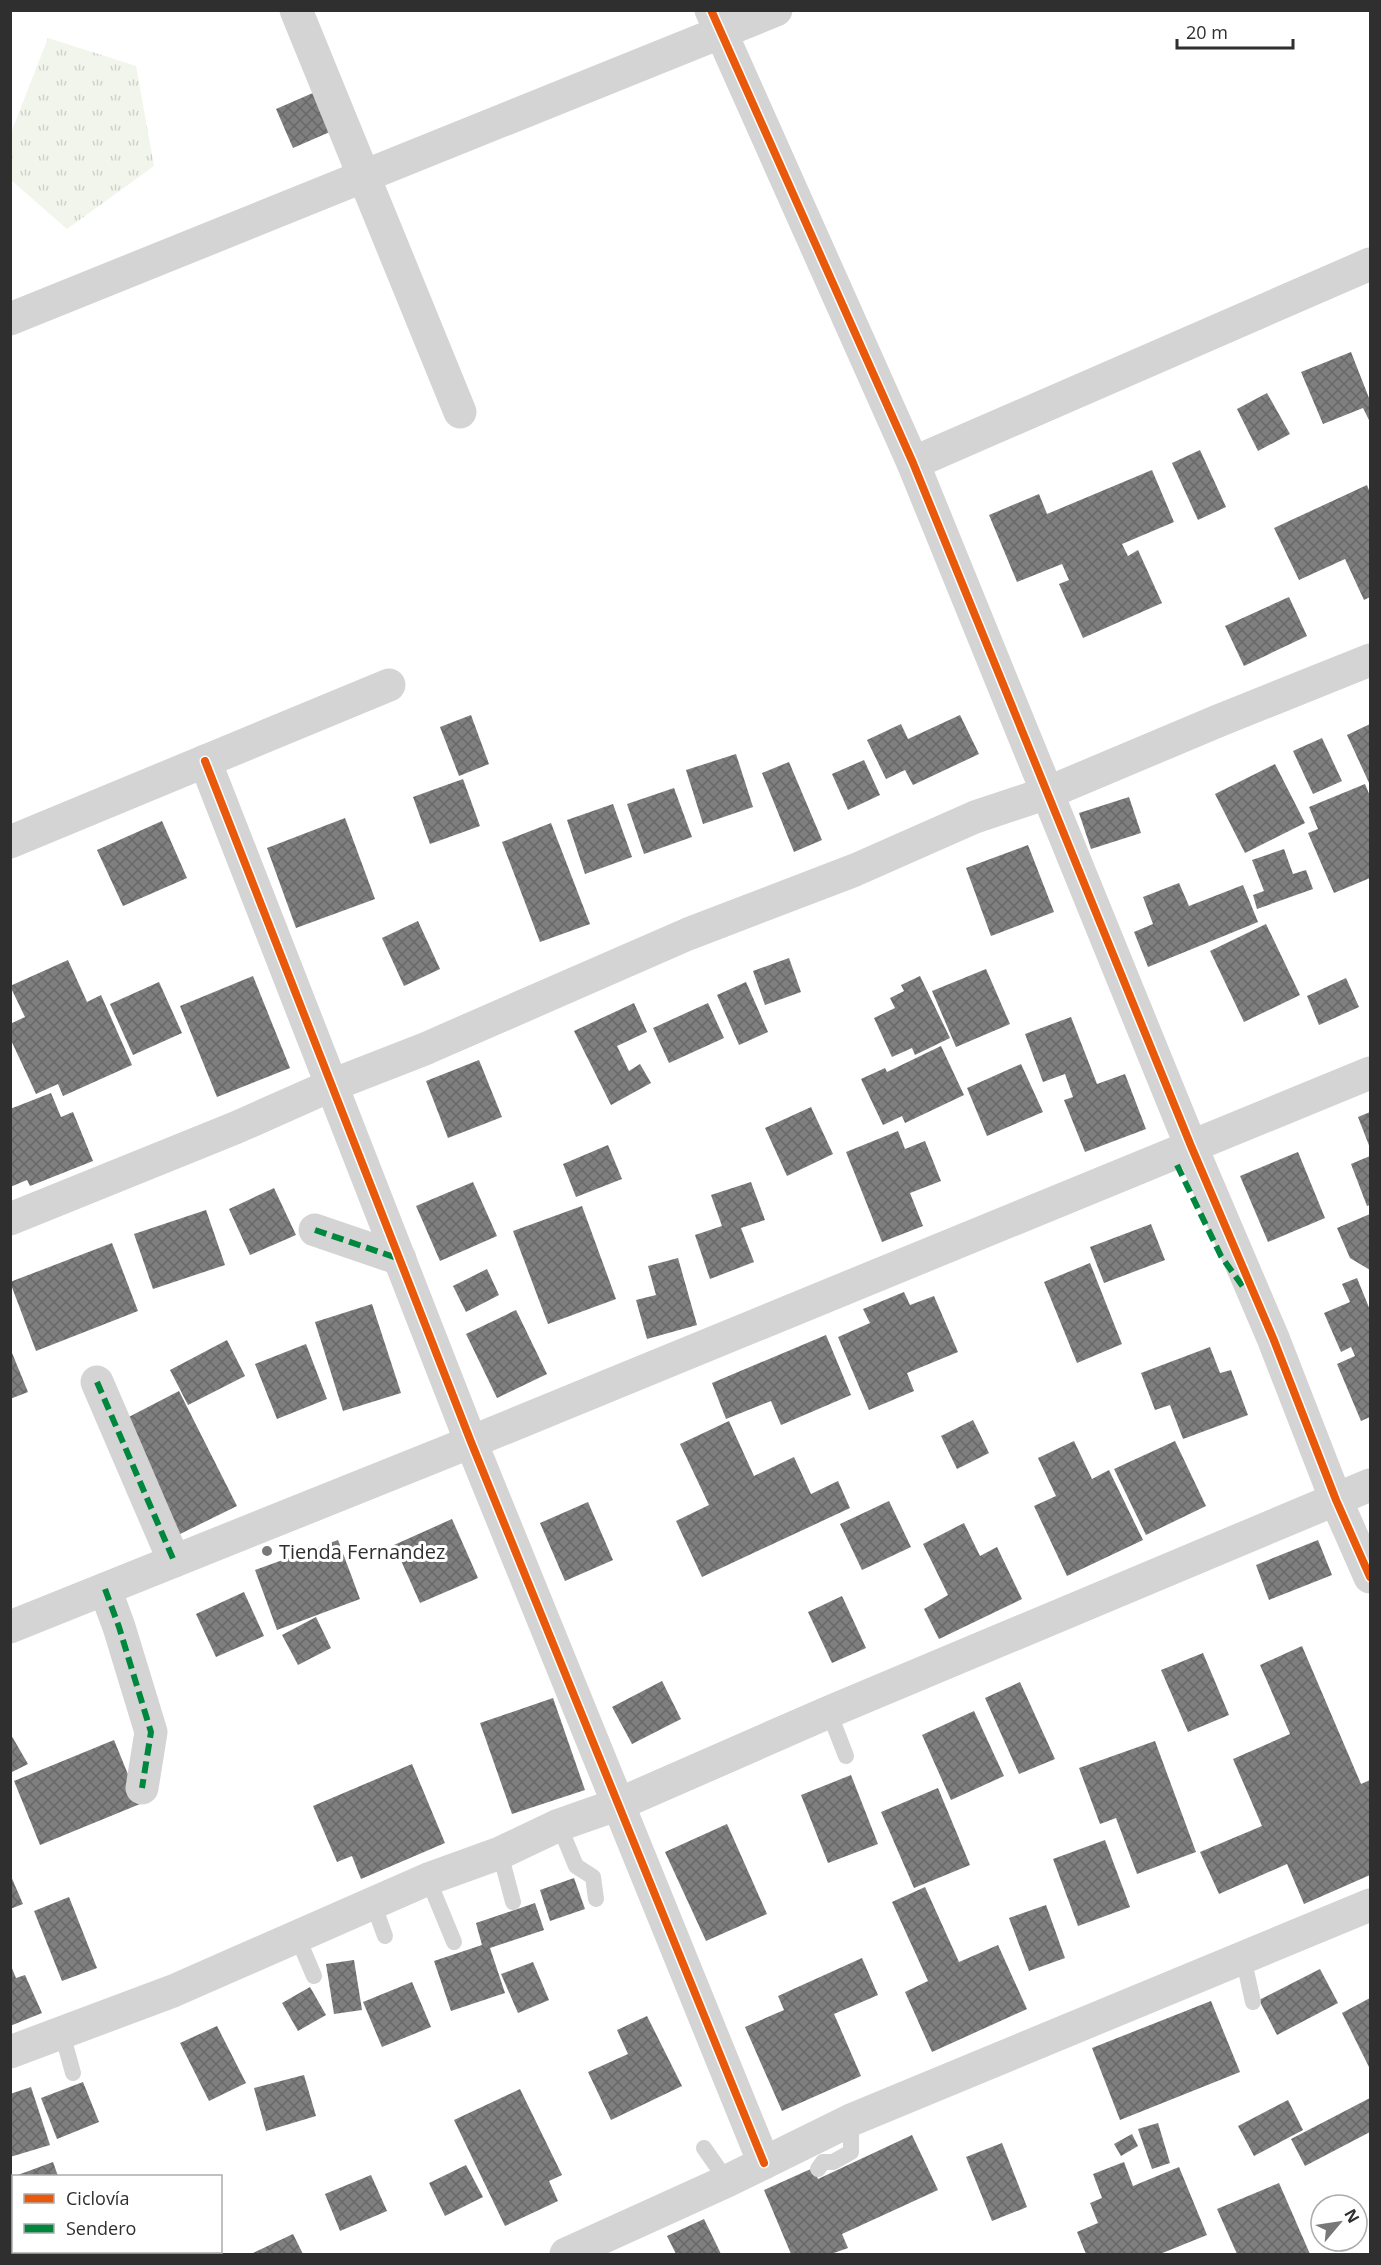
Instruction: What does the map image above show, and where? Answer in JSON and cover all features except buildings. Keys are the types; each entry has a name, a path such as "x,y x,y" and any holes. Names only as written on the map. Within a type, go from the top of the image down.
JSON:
{"street":[{"path":"296,10 460,412"},
{"path":"10,319 364,177 716,22 776,10"},
{"path":"716,22 913,463 1191,1146 1273,1338 1336,1500 1371,1577"},
{"path":"913,463 1371,264"},
{"path":"10,1220 235,1128 332,1085 428,1048 688,934 855,870 975,818 1047,794 1218,721 1371,660"},
{"path":"10,842 389,685"},
{"path":"205,761 471,1442 764,2163"},
{"path":"10,1627 471,1442 1371,1073"},
{"path":"315,1230 400,1259"},
{"path":"97,1382 174,1561"},
{"path":"10,2052 173,1991 428,1879 500,1853 559,1825 619,1804 829,1712 998,1629 1371,1485"},
{"path":"105,1589 151,1732 142,1788"},
{"path":"566,2254 727,2181 851,2120 1371,1905"}],"lane":[{"path":"829,1712 846,1756"},
{"path":"559,1825 576,1866 593,1877 596,1899"},
{"path":"500,1853 513,1902"},
{"path":"428,1879 454,1942"},
{"path":"373,1904 385,1936"},
{"path":"297,1936 314,1976"},
{"path":"1243,1957 1253,2002"},
{"path":"62,2033 73,2073"},
{"path":"818,2169 823,2162 833,2162 851,2152 851,2120"},
{"path":"704,2148 727,2181"}],"green space":[{"path":"48,38 136,66 154,166 67,229 11,180 11,133"}],"marked path":[{"path":"1177,1165 1221,1256 1246,1291"},
{"path":"315,1230 400,1259"},
{"path":"97,1382 174,1561"},
{"path":"105,1589 151,1732 142,1788"}],"cycle path":[{"path":"711,10 913,463 1191,1146 1273,1338 1336,1500 1370,1577"},
{"path":"205,761 471,1442 764,2163"}],"place":[{"name":"Tienda Fernandez","path":"267,1551"}]}
